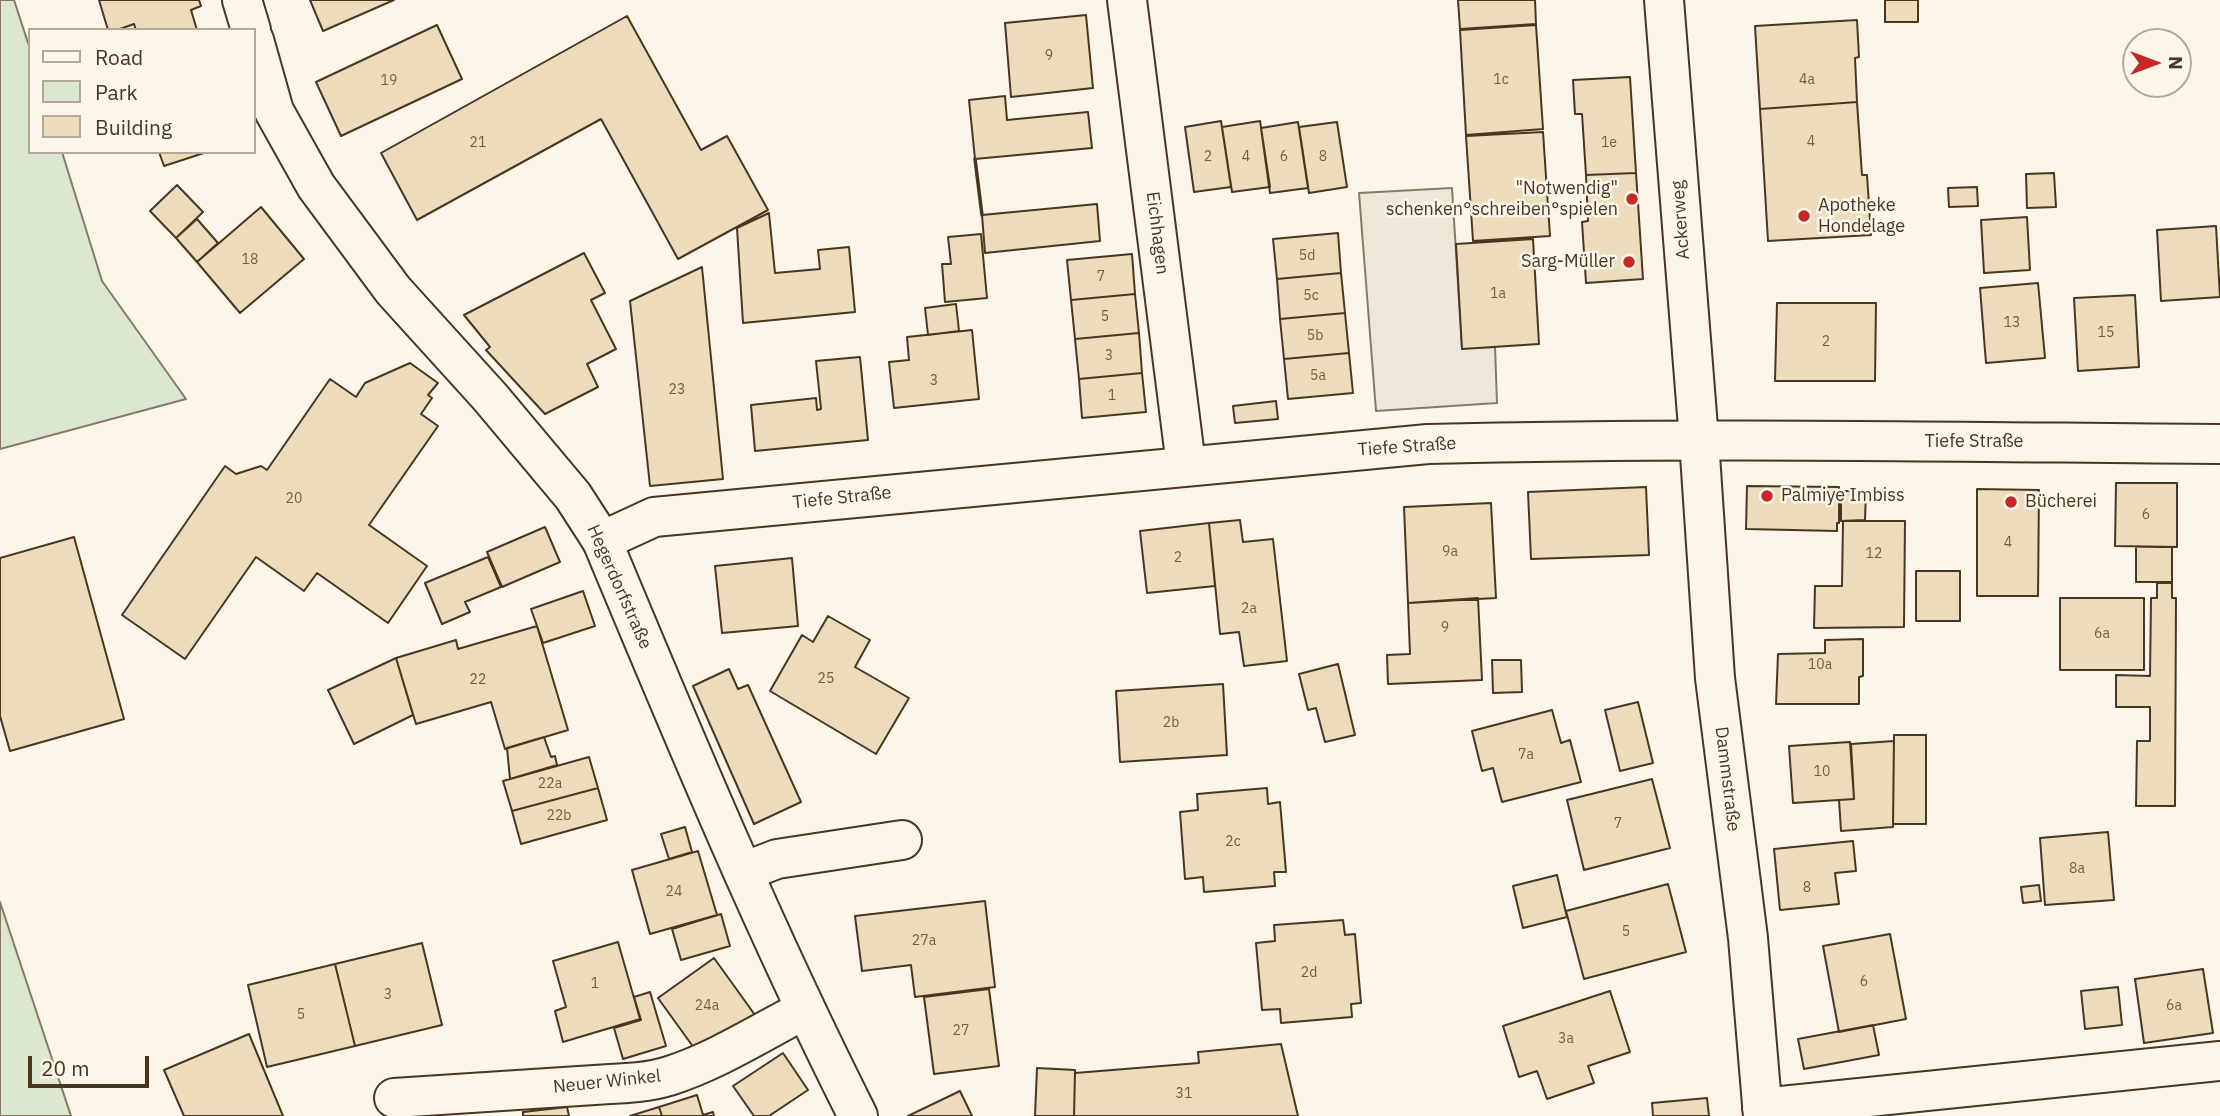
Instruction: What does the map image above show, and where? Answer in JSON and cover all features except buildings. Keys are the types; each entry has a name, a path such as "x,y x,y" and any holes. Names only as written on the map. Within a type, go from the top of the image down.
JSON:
{"street":[{"path":"242,0 250,28"},
{"name":"Eichhagen","path":"1127,0 1186,466"},
{"name":"Ackerweg","path":"1664,0 1699,440"},
{"name":"Hegerdorfstraße","path":"256,47 274,111 316,186 393,290 490,397 573,496 602,541 804,1010 858,1116"},
{"name":"Tiefe Straße","path":"602,541 654,517 1428,444 1553,440 2220,444"},
{"name":"Dammstraße","path":"1699,440 1716,678 1748,938 1763,1112"},
{"path":"743,872 777,859 902,840"},
{"name":"Neuer Winkel","path":"394,1098 621,1083 667,1076 695,1067 804,1010"},
{"path":"1763,1112 2220,1061"}],"green space":[{"path":"0,0 14,0 28,43 28,154 63,154 102,281 186,399 0,449"},
{"path":"0,902 71,1116 0,1116"}],"shaded area":[{"path":"1452,188 1462,348 1495,347 1497,403 1376,411 1359,193"}],"wall":[{"path":"975,159 982,215"}],"place":[{"name":"\"Notwendig\" schenken°schreiben°spielen","path":"1632,199"},
{"name":"Apotheke Hondelage","path":"1804,216"},
{"name":"Sarg-Müller","path":"1629,262"},
{"name":"Palmiye Imbiss","path":"1767,496"},
{"name":"Bücherei","path":"2011,502"}]}
